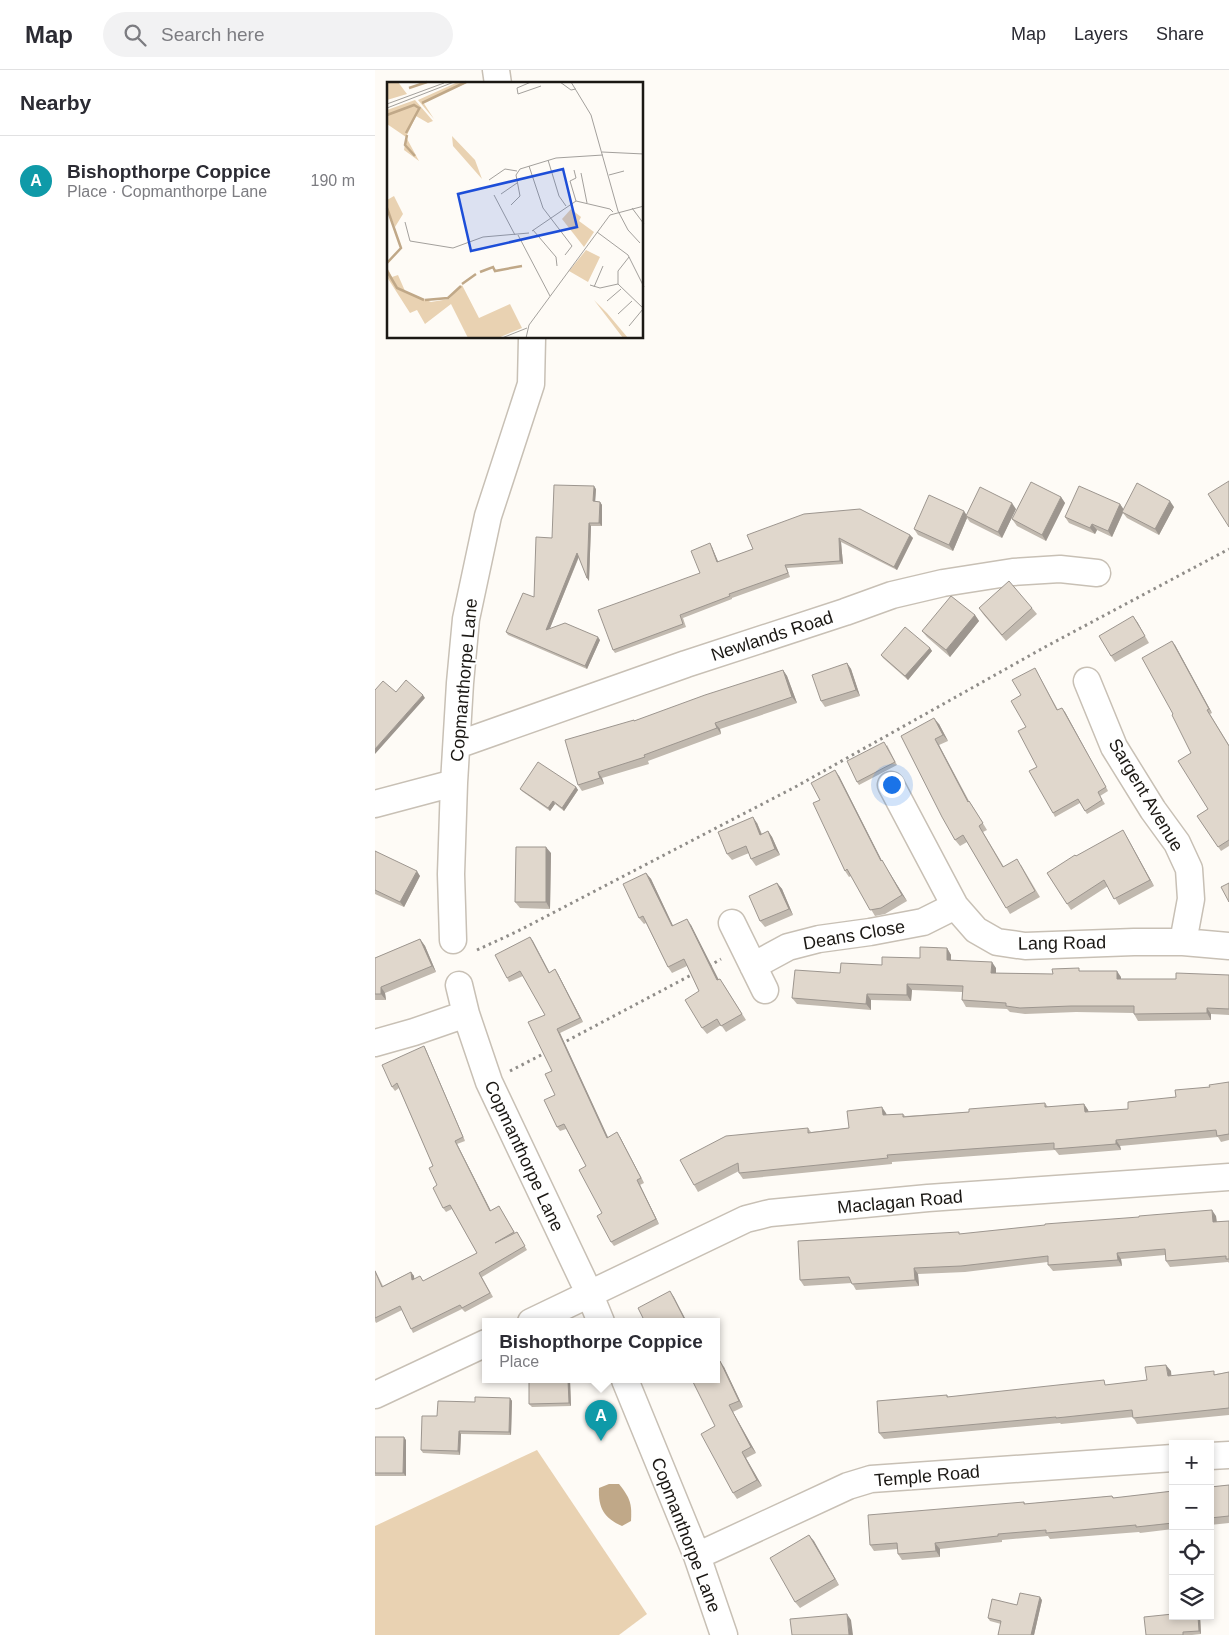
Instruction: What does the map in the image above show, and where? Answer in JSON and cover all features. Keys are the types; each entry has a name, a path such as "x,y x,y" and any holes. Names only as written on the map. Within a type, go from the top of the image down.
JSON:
{"street":[{"name":"Copmanthorpe Lane","path":"463,946 451,874 454,783 466,619 487,516 531,384 532,339"},
{"name":"Newlands Road","path":"457,745 686,664 892,595 943,583 1013,572 1060,569 1097,573"},
{"name":"Sargent Avenue","path":"1087,681 1113,747 1153,810 1177,843 1189,869 1191,899 1183,942"},
{"path":"375,804 454,783"},
{"name":"Lang Road","path":"891,785 955,906 976,930 997,942 1025,946 1183,942 1229,946"},
{"name":"Deans Close","path":"749,957 819,939 923,922 955,906"},
{"path":"732,922 765,990"},
{"name":"Copmanthorpe Lane","path":"459,985 466,1014 489,1082 599,1318"},
{"path":"375,1043 466,1014"},
{"name":"Maclagan Road","path":"540,1318 746,1219 770,1213 928,1198 1229,1177"},
{"path":"375,1395 482,1345"},
{"name":"Copmanthorpe Lane","path":"626,1383 697,1556 724,1635"},
{"path":"1214,1456 1229,1454"},
{"name":"Temple Road","path":"697,1556 848,1486 871,1479 1169,1458"}],"path":[{"path":"463,946 518,931 797,786 1045,647 1229,549"},
{"path":"709,966 749,957"},
{"path":"559,1045 700,970"},
{"path":"489,1082 551,1050"}],"shaded area":[{"path":"537,1450 647,1614 619,1635 375,1635 375,1526"},
{"path":"609,1484 619,1484 629,1501 631,1521 622,1526 611,1520 601,1507 599,1488"}],"building":[{"path":"1229,481 1229,527 1208,494"},
{"path":"1031,482 1061,497 1042,535 1012,519"},
{"path":"1137,483 1170,501 1155,529 1122,512"},
{"path":"554,485 594,486 593,501 600,502 599,523 589,523 587,578 577,553 546,630 565,623 598,637 585,666 506,632 523,593 534,597 536,537 552,538"},
{"path":"1079,486 1120,504 1108,531 1092,524 1090,528 1065,517"},
{"path":"980,487 1012,503 998,532 966,516"},
{"path":"929,495 964,511 949,545 914,529"},
{"path":"860,509 910,535 894,567 839,538 840,561 785,565 788,573 729,594 730,596 680,615 683,624 613,650 598,610 700,573 691,551 710,543 717,562 753,549 747,535 804,514"},
{"path":"1009,581 1032,608 1002,635 979,608"},
{"path":"951,596 975,615 946,650 922,631"},
{"path":"1133,616 1145,636 1111,656 1099,636"},
{"path":"905,627 930,648 905,676 881,655"},
{"path":"1172,641 1209,709 1207,710 1229,746 1229,840 1218,847 1197,816 1208,809 1178,761 1191,753 1173,714 1142,658"},
{"path":"847,663 856,690 821,701 812,675"},
{"path":"1035,668 1057,710 1062,708 1106,787 1098,792 1102,800 1085,811 1078,799 1053,813 1029,771 1037,767 1018,731 1026,727 1011,701 1021,695 1012,680"},
{"path":"783,670 792,697 715,723 717,728 644,755 645,757 598,772 600,778 578,785 565,740 634,721 705,695"},
{"path":"406,680 423,695 375,749 375,690 383,681 396,692"},
{"path":"934,718 943,735 935,739 968,802 983,823 979,826 1003,867 1017,859 1035,891 1006,908 963,835 955,840 901,736"},
{"path":"884,742 895,762 857,782 847,761"},
{"path":"538,762 576,787 562,808 553,801 548,808 520,789"},
{"path":"835,770 881,861 902,895 881,908 870,910 847,869 845,871 813,803 820,800 811,783"},
{"path":"753,817 760,835 768,831 775,849 751,859 746,846 727,854 718,832"},
{"path":"1123,830 1150,880 1114,899 1104,880 1067,904 1047,873 1075,855"},
{"path":"516,847 546,847 546,902 515,902"},
{"path":"375,851 417,871 400,902 375,890"},
{"path":"646,873 672,926 687,919 717,980 720,979 742,1014 721,1026 717,1019 702,1028 685,1000 699,991 684,959 668,967 643,916 639,918 623,884"},
{"path":"777,883 789,909 760,921 749,896"},
{"path":"1229,883 1229,902 1221,887"},
{"path":"530,937 549,973 555,969 580,1018 557,1029 607,1138 617,1132 641,1178 637,1180 656,1219 611,1242 597,1216 602,1213 579,1170 586,1166 564,1124 557,1127 544,1100 555,1095 545,1074 552,1071 528,1022 545,1015 520,971 507,978 495,955"},
{"path":"420,939 432,966 381,987 381,994 375,994 375,958"},
{"path":"920,947 947,948 947,960 992,962 991,973 1053,974 1052,969 1079,968 1079,971 1117,971 1117,979 1176,979 1176,973 1229,975 1229,1009 1207,1008 1207,1013 1134,1014 1134,1006 1020,1008 1006,1006 1006,1003 962,1000 963,986 907,984 907,995 867,994 866,1004 792,998 795,970 840,973 841,963 882,965 882,957 920,958"},
{"path":"424,1046 463,1137 455,1141 490,1211 499,1206 514,1232 495,1243 517,1232 525,1246 479,1273 490,1293 462,1308 460,1305 411,1329 400,1306 375,1318 375,1271 382,1287 411,1272 412,1280 420,1276 423,1281 477,1253 450,1205 443,1208 433,1188 437,1185 429,1168 433,1166 397,1083 392,1087 382,1065"},
{"path":"1229,1082 1229,1134 1217,1136 1216,1130 1116,1140 1116,1144 1054,1149 1054,1143 887,1155 888,1158 739,1173 738,1163 694,1185 680,1160 726,1136 808,1128 808,1133 849,1128 847,1111 882,1107 883,1115 903,1114 903,1117 1045,1103 1045,1107 1084,1104 1085,1112 1128,1109 1128,1102 1176,1097 1175,1090 1210,1087 1209,1085"},
{"path":"1212,1210 1213,1222 1229,1221 1229,1259 1226,1259 1226,1256 1166,1261 1165,1249 1117,1253 1118,1260 1048,1265 1048,1256 961,1266 914,1268 915,1280 852,1284 849,1277 800,1280 798,1241 959,1232 959,1234 1045,1224"},
{"path":"670,1291 684,1318 643,1318 638,1308"},
{"path":"720,1361 739,1401 729,1405 751,1447 742,1452 757,1480 733,1493 701,1434 715,1426 694,1383 720,1383"},
{"path":"1166,1365 1168,1376 1214,1371 1214,1375 1229,1372 1229,1408 1133,1418 1132,1410 879,1433 877,1401 947,1395 947,1397 1104,1380 1105,1385 1147,1380 1145,1367"},
{"path":"529,1383 568,1383 569,1403 529,1404"},
{"path":"475,1397 510,1398 509,1432 459,1431 458,1451 421,1450 422,1416 437,1416 438,1401 475,1402"},
{"path":"375,1437 404,1437 403,1473 375,1473"},
{"path":"1229,1485 1229,1516 1214,1518 1214,1487"},
{"path":"1169,1491 1169,1523 1046,1533 1046,1530 998,1534 998,1536 935,1543 936,1551 898,1554 897,1543 870,1545 868,1515 1024,1502 1024,1504 1112,1496 1113,1498"},
{"path":"809,1535 835,1579 795,1602 770,1558"},
{"path":"1020,1593 1040,1597 1031,1635 998,1635 1001,1621 988,1618 992,1599 1017,1605"},
{"path":"847,1614 849,1635 792,1635 790,1619"},
{"path":"1169,1614 1169,1620 1198,1620 1199,1631 1183,1632 1183,1635 1146,1635 1144,1617"}],"place":[{"name":"Bishopthorpe Coppice","path":"601,1441"}]}
